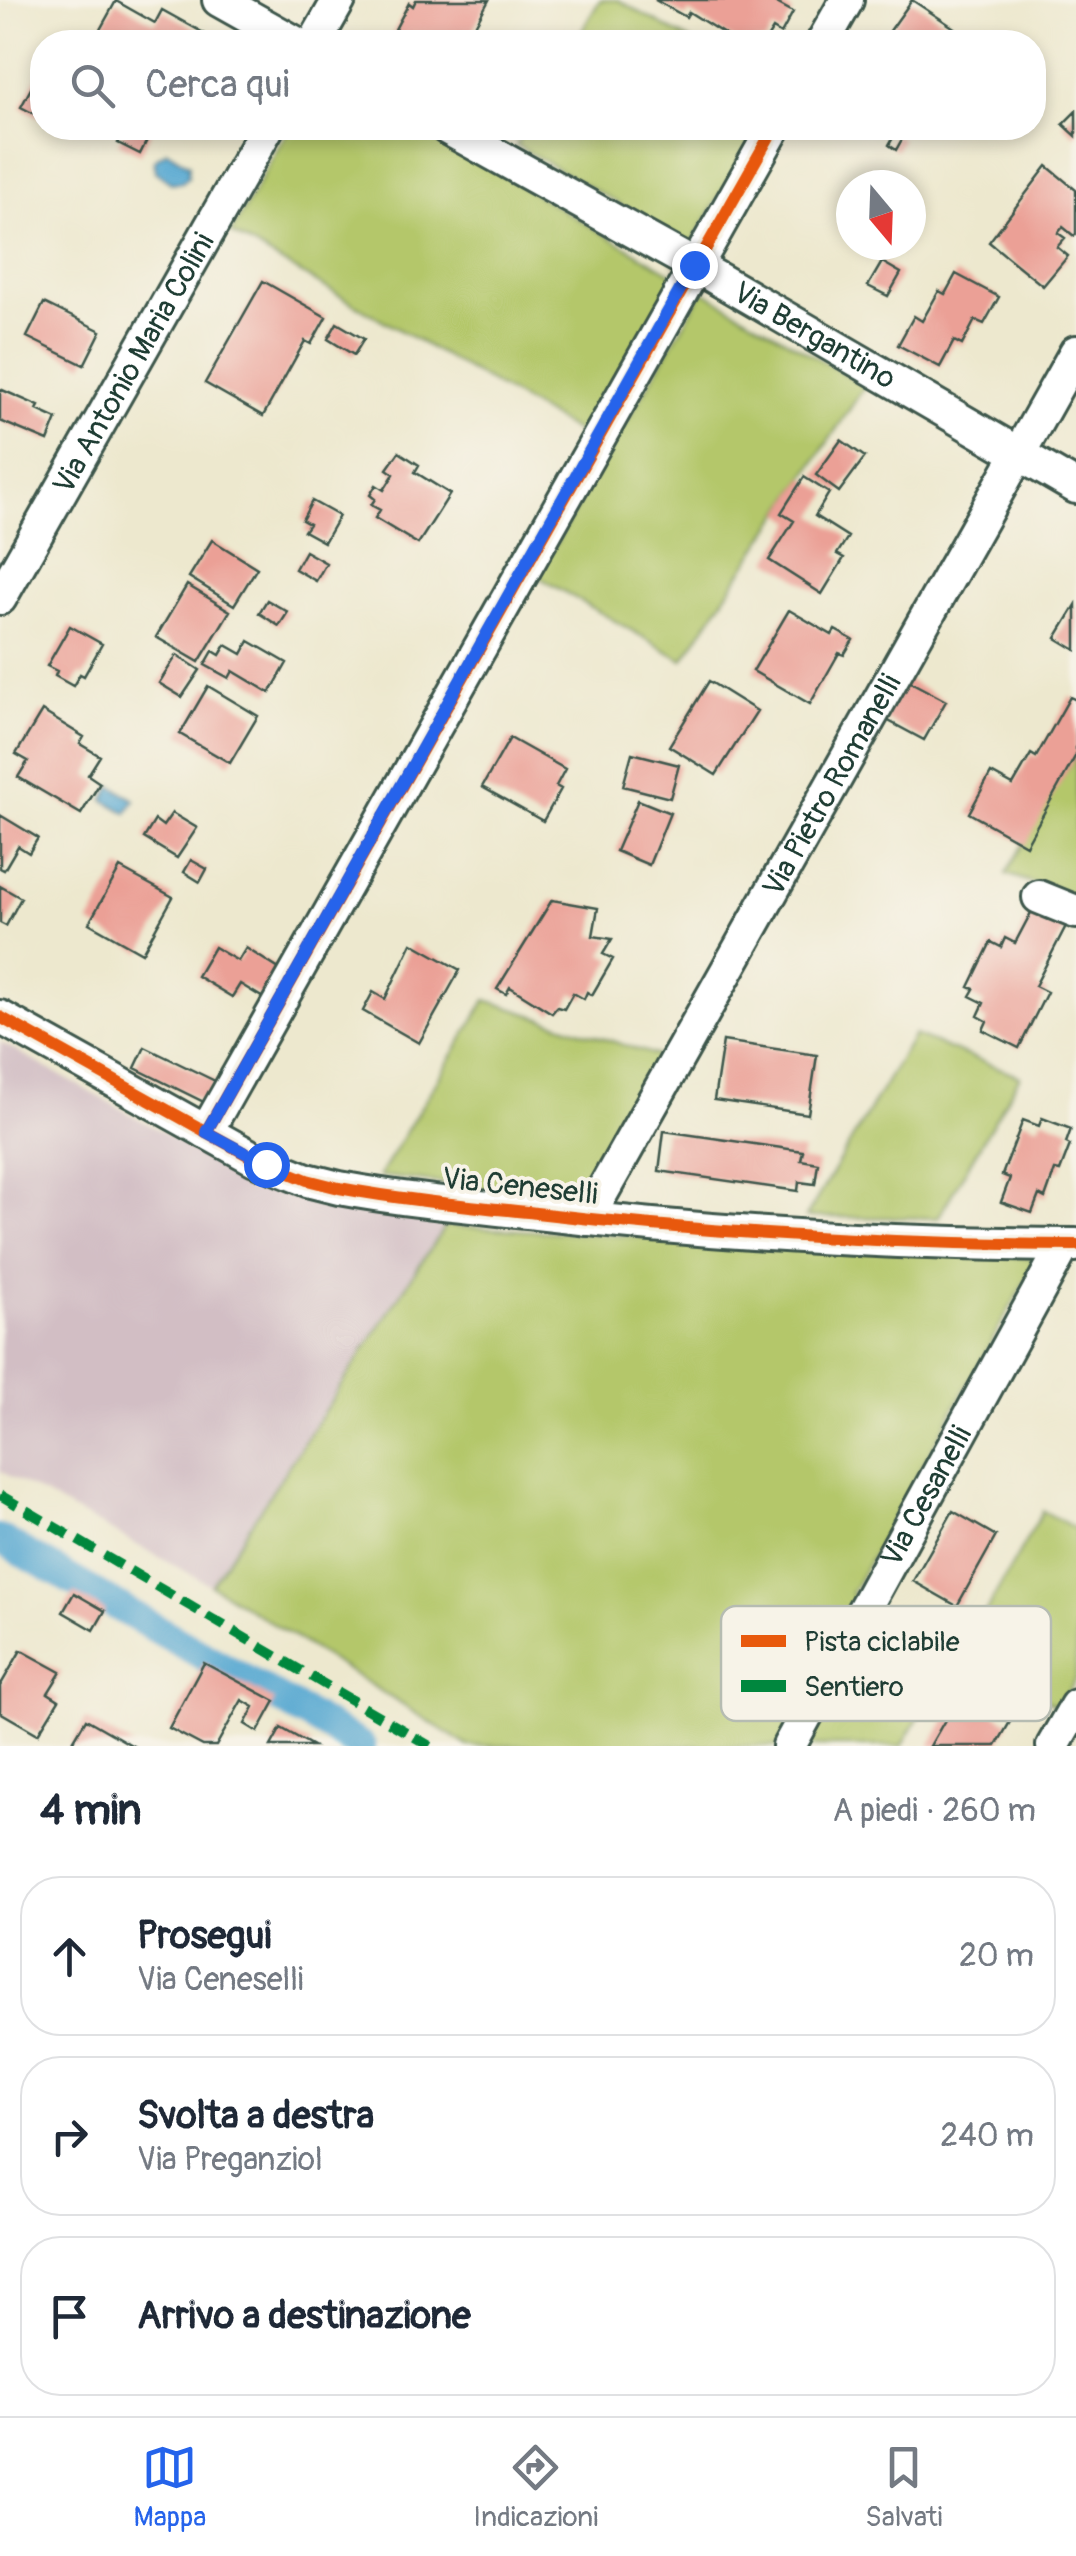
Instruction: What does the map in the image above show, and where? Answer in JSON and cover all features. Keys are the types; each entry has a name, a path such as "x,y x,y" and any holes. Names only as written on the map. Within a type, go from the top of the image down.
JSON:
{"street":[{"path":"218,0 272,30"},
{"path":"322,30 339,0"},
{"path":"830,30 848,0"},
{"name":"Via Antonio Maria Colini","path":"0,598 260,140"},
{"name":"Via Bergantino","path":"469,140 694,265 1076,487"},
{"path":"206,1132 767,140"},
{"name":"Via Pietro Romanelli","path":"587,1219 1076,352"},
{"path":"1039,897 1076,912"},
{"name":"Via Ceneselli","path":"0,1017 277,1169 339,1188 587,1219 842,1241 1070,1245"},
{"name":"Via Cesanelli","path":"868,1606 1070,1245"},
{"path":"1052,1746 1076,1706"},
{"name":"Via Cesanelli","path":"789,1746 803,1721"}],"shaded area":[{"path":"0,1042 269,1191 445,1226 211,1585 0,1471"}],"green space":[{"path":"600,0 618,0 671,30 582,30"},
{"path":"282,140 442,140 678,277 584,436 231,233"},
{"path":"519,140 752,140 691,245 516,145"},
{"path":"703,291 865,386 683,660 537,576"},
{"path":"1076,754 1076,898 1006,874"},
{"path":"486,1000 658,1056 578,1199 379,1176"},
{"path":"914,1035 1020,1076 938,1218 806,1217"},
{"path":"445,1226 1038,1258 851,1594 873,1606 721,1606 721,1721 917,1721 902,1746 468,1746 211,1585"},
{"path":"1043,1511 1076,1529 1076,1678 1058,1707 1051,1703 1051,1606 989,1606"}],"water":[{"path":"167,151 189,165 188,177 182,182 171,183 156,172 154,160"},
{"path":"112,786 135,800 127,813 104,800"}],"building":[{"path":"416,0 489,0 473,30 395,30 409,3 413,6"},
{"path":"655,0 771,0 793,12 783,30 718,30 689,12 686,17"},
{"path":"912,0 957,30 891,30"},
{"path":"116,1 155,23 162,10 198,30 100,30"},
{"path":"30,90 30,112 21,107"},
{"path":"1076,111 1076,136 1063,124"},
{"path":"120,140 147,140 140,154 118,143"},
{"path":"892,140 901,140 896,150 889,145"},
{"path":"1047,166 1076,190 1076,234 1063,227 1058,233 1065,238 1057,247 1068,256 1043,286 989,242"},
{"path":"882,262 901,273 888,296 868,286"},
{"path":"956,274 999,297 984,324 975,320 962,345 954,341 940,367 898,345 914,316 922,321 939,291 945,294"},
{"path":"263,281 326,317 311,344 305,341 263,416 205,383"},
{"path":"44,303 101,331 84,365 27,337"},
{"path":"337,323 364,339 354,355 328,339"},
{"path":"0,389 39,406 37,410 57,419 48,441 0,421"},
{"path":"841,440 865,457 839,492 816,475"},
{"path":"399,452 419,465 415,472 450,494 418,544 375,518 380,510 371,505 375,499 370,495 376,485 384,490 394,474 387,469"},
{"path":"804,477 829,493 815,516 848,537 837,554 844,558 822,594 769,560 794,521 781,513"},
{"path":"312,501 339,516 324,542 304,531 309,524 302,520"},
{"path":"212,540 257,568 234,605 189,577"},
{"path":"305,551 326,563 316,581 295,569"},
{"path":"187,585 230,611 199,662 156,637"},
{"path":"267,600 288,612 279,626 259,613"},
{"path":"1076,605 1076,650 1056,638"},
{"path":"789,610 832,635 835,630 853,640 844,655 839,653 810,704 753,671"},
{"path":"70,626 102,644 84,676 80,674 73,686 55,676 57,671 47,666"},
{"path":"249,641 287,663 270,693 233,671 229,678 205,665 213,651 220,655 226,645 242,654"},
{"path":"177,655 200,670 182,697 159,683"},
{"path":"905,679 946,701 924,740 883,718"},
{"path":"709,681 757,711 716,775 669,746"},
{"path":"208,686 258,716 230,763 180,734"},
{"path":"1070,697 1076,700 1076,755 1026,845 969,813 991,773 1013,785 1031,754 1036,757"},
{"path":"42,711 84,737 80,744 100,756 88,775 100,783 81,814 18,777 28,761 16,754"},
{"path":"510,738 565,769 556,786 561,789 543,821 482,787"},
{"path":"632,753 679,765 670,798 623,786"},
{"path":"638,800 670,813 649,865 616,851"},
{"path":"172,813 197,828 177,858 144,838 155,820 163,826"},
{"path":"0,815 38,838 29,853 18,846 4,870 0,868"},
{"path":"191,860 207,869 200,882 184,872"},
{"path":"120,868 173,897 142,953 89,923"},
{"path":"0,886 21,898 6,926 0,923"},
{"path":"552,900 598,908 593,936 612,939 603,954 613,959 592,995 587,992 584,999 573,993 564,1009 557,1007 552,1013 510,987 506,994 497,989"},
{"path":"1034,907 1067,924 1035,986 1047,992 1019,1048 983,1030 987,1021 978,1016 984,1003 970,996 974,989 969,987 991,942 1001,947 1005,938 1015,943"},
{"path":"412,943 460,970 419,1043 363,1011 373,992 385,999"},
{"path":"214,947 238,961 246,948 282,971 265,999 240,984 232,997 197,976"},
{"path":"723,1041 817,1055 808,1114 714,1100"},
{"path":"145,1047 215,1081 204,1102 135,1068"},
{"path":"1042,1118 1071,1129 1066,1143 1070,1145 1045,1198 1039,1195 1032,1213 1001,1202 1010,1178 1002,1175 1023,1120 1039,1126"},
{"path":"664,1131 803,1151 801,1160 818,1163 815,1184 799,1182 798,1191 659,1171"},
{"path":"953,1511 996,1536 957,1606 913,1581"},
{"path":"74,1593 105,1611 94,1630 63,1612"},
{"path":"21,1650 61,1672 48,1693 59,1700 38,1734 0,1712 0,1686"},
{"path":"204,1663 275,1701 258,1732 245,1724 254,1707 242,1700 216,1746 203,1746 169,1728"},
{"path":"86,1719 133,1746 70,1746"},
{"path":"944,1721 1010,1722 996,1746 930,1746"},
{"path":"281,1728 313,1746 271,1746"}],"waterway":[{"path":"0,1539 361,1746"}],"marked path":[{"path":"0,1495 430,1746"}],"cycle path":[{"path":"206,1132 767,140"},
{"path":"0,1017 255,1159 339,1188 462,1205 738,1232 941,1243 1076,1245"}],"route":[{"path":"266,1164 206,1132 694,265"}]}
